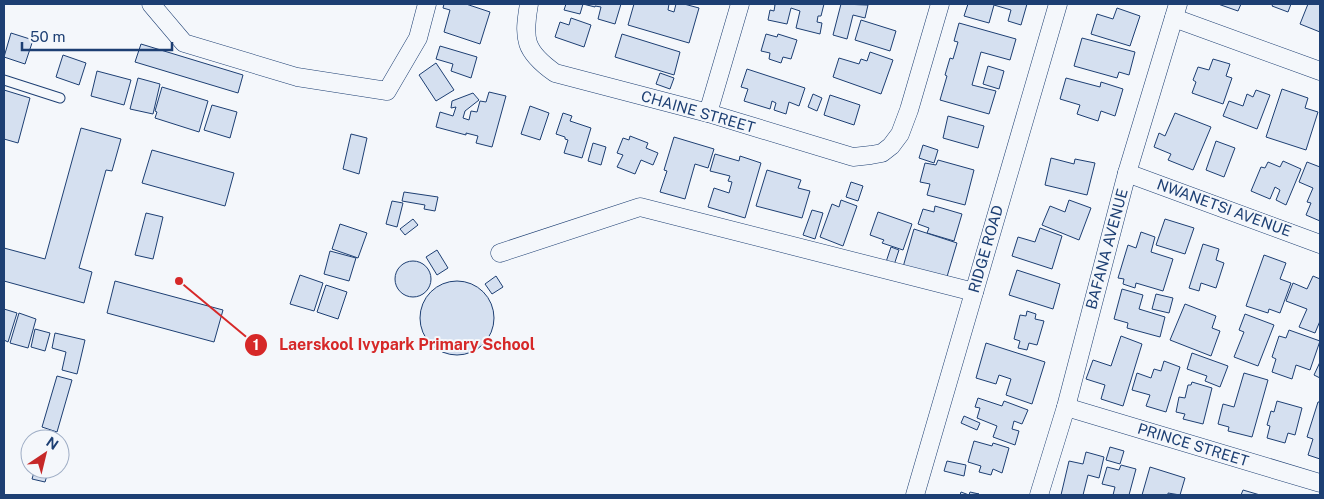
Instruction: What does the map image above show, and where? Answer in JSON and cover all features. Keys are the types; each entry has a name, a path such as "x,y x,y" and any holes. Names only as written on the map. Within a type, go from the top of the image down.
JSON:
{"street":[{"path":"151,4 184,43 297,77 387,91 418,38 427,4"},
{"name":"CHAINE STREET","path":"529,4 525,28 527,42 540,63 554,73 708,113 853,157 872,156 882,153 891,146 900,134 940,4"},
{"path":"708,113 740,4"},
{"name":"RIDGE ROAD","path":"915,495 1058,4"},
{"path":"1176,11 1320,71"},
{"name":"BAFANA AVENUE","path":"1038,495 1066,407 1127,173 1176,11"},
{"name":"NWANETSI AVENUE","path":"1127,173 1320,244"},
{"path":"500,253 640,207 974,292"},
{"name":"PRINCE STREET","path":"1066,407 1320,483"}],"lane":[{"path":"4,80 60,98"}],"building":[{"path":"444,4 466,4 490,12 480,44 444,32 450,10 443,8"},
{"path":"566,4 583,4 580,14 564,10"},
{"path":"583,4 621,4 615,24 598,19 601,7"},
{"path":"634,4 669,4 668,10 674,12 676,4 699,8 689,43 628,25"},
{"path":"772,4 824,4 821,16 818,16 817,22 822,23 820,34 796,28 800,11 791,8 787,24 768,20 770,10 774,11 775,5"},
{"path":"841,4 868,5 865,18 853,15 847,39 833,35"},
{"path":"968,4 1027,4 1021,25 1008,21 1011,10 994,5 989,23 964,16"},
{"path":"1218,4 1241,4 1238,11"},
{"path":"1273,4 1291,4 1288,12 1272,6"},
{"path":"1308,4 1320,4 1320,32 1300,24"},
{"path":"1117,8 1140,16 1130,46 1091,34 1097,14 1113,19"},
{"path":"571,18 591,25 584,47 555,37 560,22 569,25"},
{"path":"861,20 896,31 890,51 855,40"},
{"path":"959,23 1016,39 1010,60 981,52 972,85 996,91 989,114 940,100 950,58 953,59 958,42 954,41"},
{"path":"11,33 33,40 25,64 4,57"},
{"path":"622,34 680,52 674,75 615,57"},
{"path":"766,34 777,37 778,34 797,40 791,59 783,57 781,63 769,59 770,53 761,51"},
{"path":"1082,38 1135,52 1129,75 1119,72 1117,78 1074,66"},
{"path":"141,44 243,75 238,93 135,62"},
{"path":"440,46 477,57 471,78 451,71 453,64 436,59"},
{"path":"870,52 893,60 881,94 833,77 839,58 859,64 861,59 867,61"},
{"path":"63,55 86,63 79,85 56,77"},
{"path":"1213,59 1230,64 1226,76 1232,78 1223,104 1192,93 1196,82 1193,80 1198,67 1209,70"},
{"path":"436,63 454,90 436,101 419,75"},
{"path":"988,66 1004,71 999,89 983,84"},
{"path":"747,69 805,88 799,106 789,102 786,114 774,110 776,103 772,101 770,109 744,101 748,89 741,87"},
{"path":"97,71 131,80 124,105 91,96"},
{"path":"660,73 674,78 670,89 656,84"},
{"path":"138,78 160,84 153,114 130,109"},
{"path":"1066,78 1100,87 1101,82 1123,89 1115,116 1101,111 1098,121 1077,114 1080,105 1060,99"},
{"path":"162,87 208,101 199,132 155,118 157,112 155,111"},
{"path":"1282,89 1308,98 1305,108 1318,112 1306,150 1266,137"},
{"path":"4,90 30,98 18,143 4,139"},
{"path":"1256,90 1270,95 1257,129 1223,116 1229,101 1243,106 1247,94 1253,97"},
{"path":"489,92 506,96 492,147 476,143 478,136 466,133 466,135 436,127 440,112 453,116 456,107 451,108 452,101 473,93 479,100 465,111 463,118 469,120 471,111 477,112 480,101 486,102"},
{"path":"813,94 822,98 817,111 808,107"},
{"path":"830,95 860,105 854,125 824,115"},
{"path":"212,105 237,112 230,138 204,130"},
{"path":"530,106 549,113 540,140 521,134"},
{"path":"563,113 572,116 570,121 591,128 582,158 564,153 568,140 556,134"},
{"path":"1175,113 1211,127 1193,170 1168,160 1171,154 1154,147 1159,133 1165,136"},
{"path":"948,116 984,126 978,148 943,138"},
{"path":"81,128 121,139 112,171 106,170 79,268 92,272 84,303 4,281 4,248 45,259"},
{"path":"351,134 367,138 359,174 343,169"},
{"path":"630,136 648,143 646,148 658,153 653,165 641,160 635,174 617,167 623,155 617,153 623,138 629,140"},
{"path":"674,137 714,149 708,168 695,164 685,199 660,192 667,171 664,170"},
{"path":"1216,141 1235,148 1224,177 1206,170"},
{"path":"593,143 606,147 601,165 588,161"},
{"path":"923,145 938,150 934,163 919,158"},
{"path":"152,150 234,173 225,206 142,183"},
{"path":"715,154 739,161 740,156 761,163 745,218 708,207 714,188 729,193 732,182 728,181 730,176 710,171"},
{"path":"1051,158 1074,164 1075,159 1095,163 1087,195 1045,185"},
{"path":"938,160 974,170 965,205 927,195 930,184 920,182 925,163 936,165"},
{"path":"1283,161 1301,169 1286,205 1276,200 1280,190 1275,187 1270,199 1251,191 1261,167 1265,168 1268,162 1280,167"},
{"path":"1307,162 1320,167 1320,221 1306,215 1311,203 1307,202 1313,188 1299,182"},
{"path":"767,170 801,180 798,188 810,191 802,218 756,206"},
{"path":"851,182 863,186 858,201 846,197"},
{"path":"404,192 438,197 435,211 424,209 425,205 402,201"},
{"path":"841,200 857,206 843,246 820,237 832,204 839,207"},
{"path":"1069,200 1091,208 1079,240 1042,225 1050,206 1065,212"},
{"path":"392,201 403,203 397,227 386,224"},
{"path":"935,206 962,214 954,241 927,233 929,228 918,224 923,209 934,212"},
{"path":"812,210 823,213 815,239 803,235"},
{"path":"878,212 912,224 903,250 882,243 884,240 870,235"},
{"path":"146,213 163,217 153,259 135,255"},
{"path":"413,219 418,225 405,235 400,229"},
{"path":"1165,219 1194,228 1185,254 1156,245"},
{"path":"340,224 367,233 358,258 332,249"},
{"path":"1040,228 1062,236 1052,269 1012,256 1018,237 1035,242"},
{"path":"914,229 957,243 946,280 903,267"},
{"path":"1141,232 1155,237 1151,252 1173,259 1163,291 1136,283 1135,288 1123,284 1124,279 1118,278 1128,245 1136,248"},
{"path":"1203,244 1219,249 1216,260 1224,263 1216,288 1201,283 1199,291 1189,288"},
{"path":"891,247 899,250 894,265 886,262"},
{"path":"437,250 448,268 437,275 426,257"},
{"path":"330,251 356,258 349,281 324,274"},
{"path":"1264,255 1286,263 1280,279 1291,283 1280,313 1269,309 1268,313 1246,306"},
{"path":"413,261 420,262 426,266 430,272 430,286 426,292 420,296 413,297 406,296 400,292 396,286 395,279 396,272 400,266 406,262"},
{"path":"1017,270 1060,284 1053,309 1009,295"},
{"path":"300,275 323,283 314,311 290,304"},
{"path":"496,276 503,287 492,294 485,284"},
{"path":"1313,276 1320,279 1320,321 1315,333 1299,327 1307,309 1286,301 1293,283 1307,289"},
{"path":"115,281 223,310 214,342 107,313"},
{"path":"457,281 478,287 488,297 494,318 488,339 478,349 457,355 436,349 426,339 420,318 426,297 436,287"},
{"path":"326,285 347,292 338,319 317,312"},
{"path":"1122,289 1143,295 1139,309 1165,317 1160,337 1127,328 1128,323 1114,319"},
{"path":"1156,294 1173,298 1169,313 1152,309"},
{"path":"1185,304 1216,316 1212,328 1220,331 1211,356 1170,340"},
{"path":"4,309 17,313 8,342 4,340"},
{"path":"1027,311 1036,314 1035,319 1044,321 1037,345 1029,343 1027,350 1018,348 1020,341 1014,339 1020,315 1026,316"},
{"path":"19,313 36,319 28,348 10,343"},
{"path":"1245,314 1274,325 1258,366 1234,357 1244,332 1239,330"},
{"path":"35,329 50,333 45,351 31,347"},
{"path":"1289,330 1320,341 1310,370 1296,365 1292,379 1272,372 1276,359 1272,357 1279,336 1286,338"},
{"path":"55,333 85,340 77,374 62,370 66,352 52,348"},
{"path":"1121,336 1142,344 1123,406 1101,399 1105,385 1086,379 1093,360 1111,366"},
{"path":"986,343 1045,362 1032,404 1006,395 1011,379 999,375 996,384 976,378"},
{"path":"1192,353 1228,366 1220,387 1205,381 1207,376 1187,369"},
{"path":"1164,361 1180,367 1166,412 1146,406 1150,395 1132,390 1137,373 1151,378 1154,369 1161,371"},
{"path":"1320,362 1320,378 1314,375"},
{"path":"1244,373 1268,380 1252,437 1228,431 1229,427 1218,424 1223,404 1234,407"},
{"path":"57,376 72,380 58,429 42,427"},
{"path":"1192,382 1212,388 1203,424 1183,419 1185,414 1176,412 1179,397 1185,398 1188,385 1191,385"},
{"path":"978,398 1002,406 1004,401 1028,410 1022,424 1014,421 1012,429 1019,431 1015,445 993,437 997,426 977,418 980,408 975,407"},
{"path":"1277,401 1302,408 1295,435 1288,433 1285,443 1267,438 1270,426 1267,425 1271,411 1274,412"},
{"path":"1318,402 1320,402 1320,459 1308,455 1313,439 1307,437"},
{"path":"964,416 980,423 977,430 961,423"},
{"path":"974,441 992,446 993,443 1009,448 1002,473 993,469 991,475 979,472 981,466 968,462"},
{"path":"1110,447 1124,451 1120,464 1106,460"},
{"path":"1086,452 1104,457 1099,478 1088,475 1083,495 1061,495 1069,461 1083,464"},
{"path":"947,461 966,465 964,476 944,471"},
{"path":"1121,465 1136,469 1129,495 1113,495 1115,487 1102,484 1107,467 1119,470"},
{"path":"1150,467 1185,478 1180,495 1168,493 1168,495 1142,495"},
{"path":"32,479 46,479 45,482"},
{"path":"1243,490 1260,495 1241,495"}],"place":[{"name":"Laerskool Ivypark Primary School","path":"179,281"}]}
